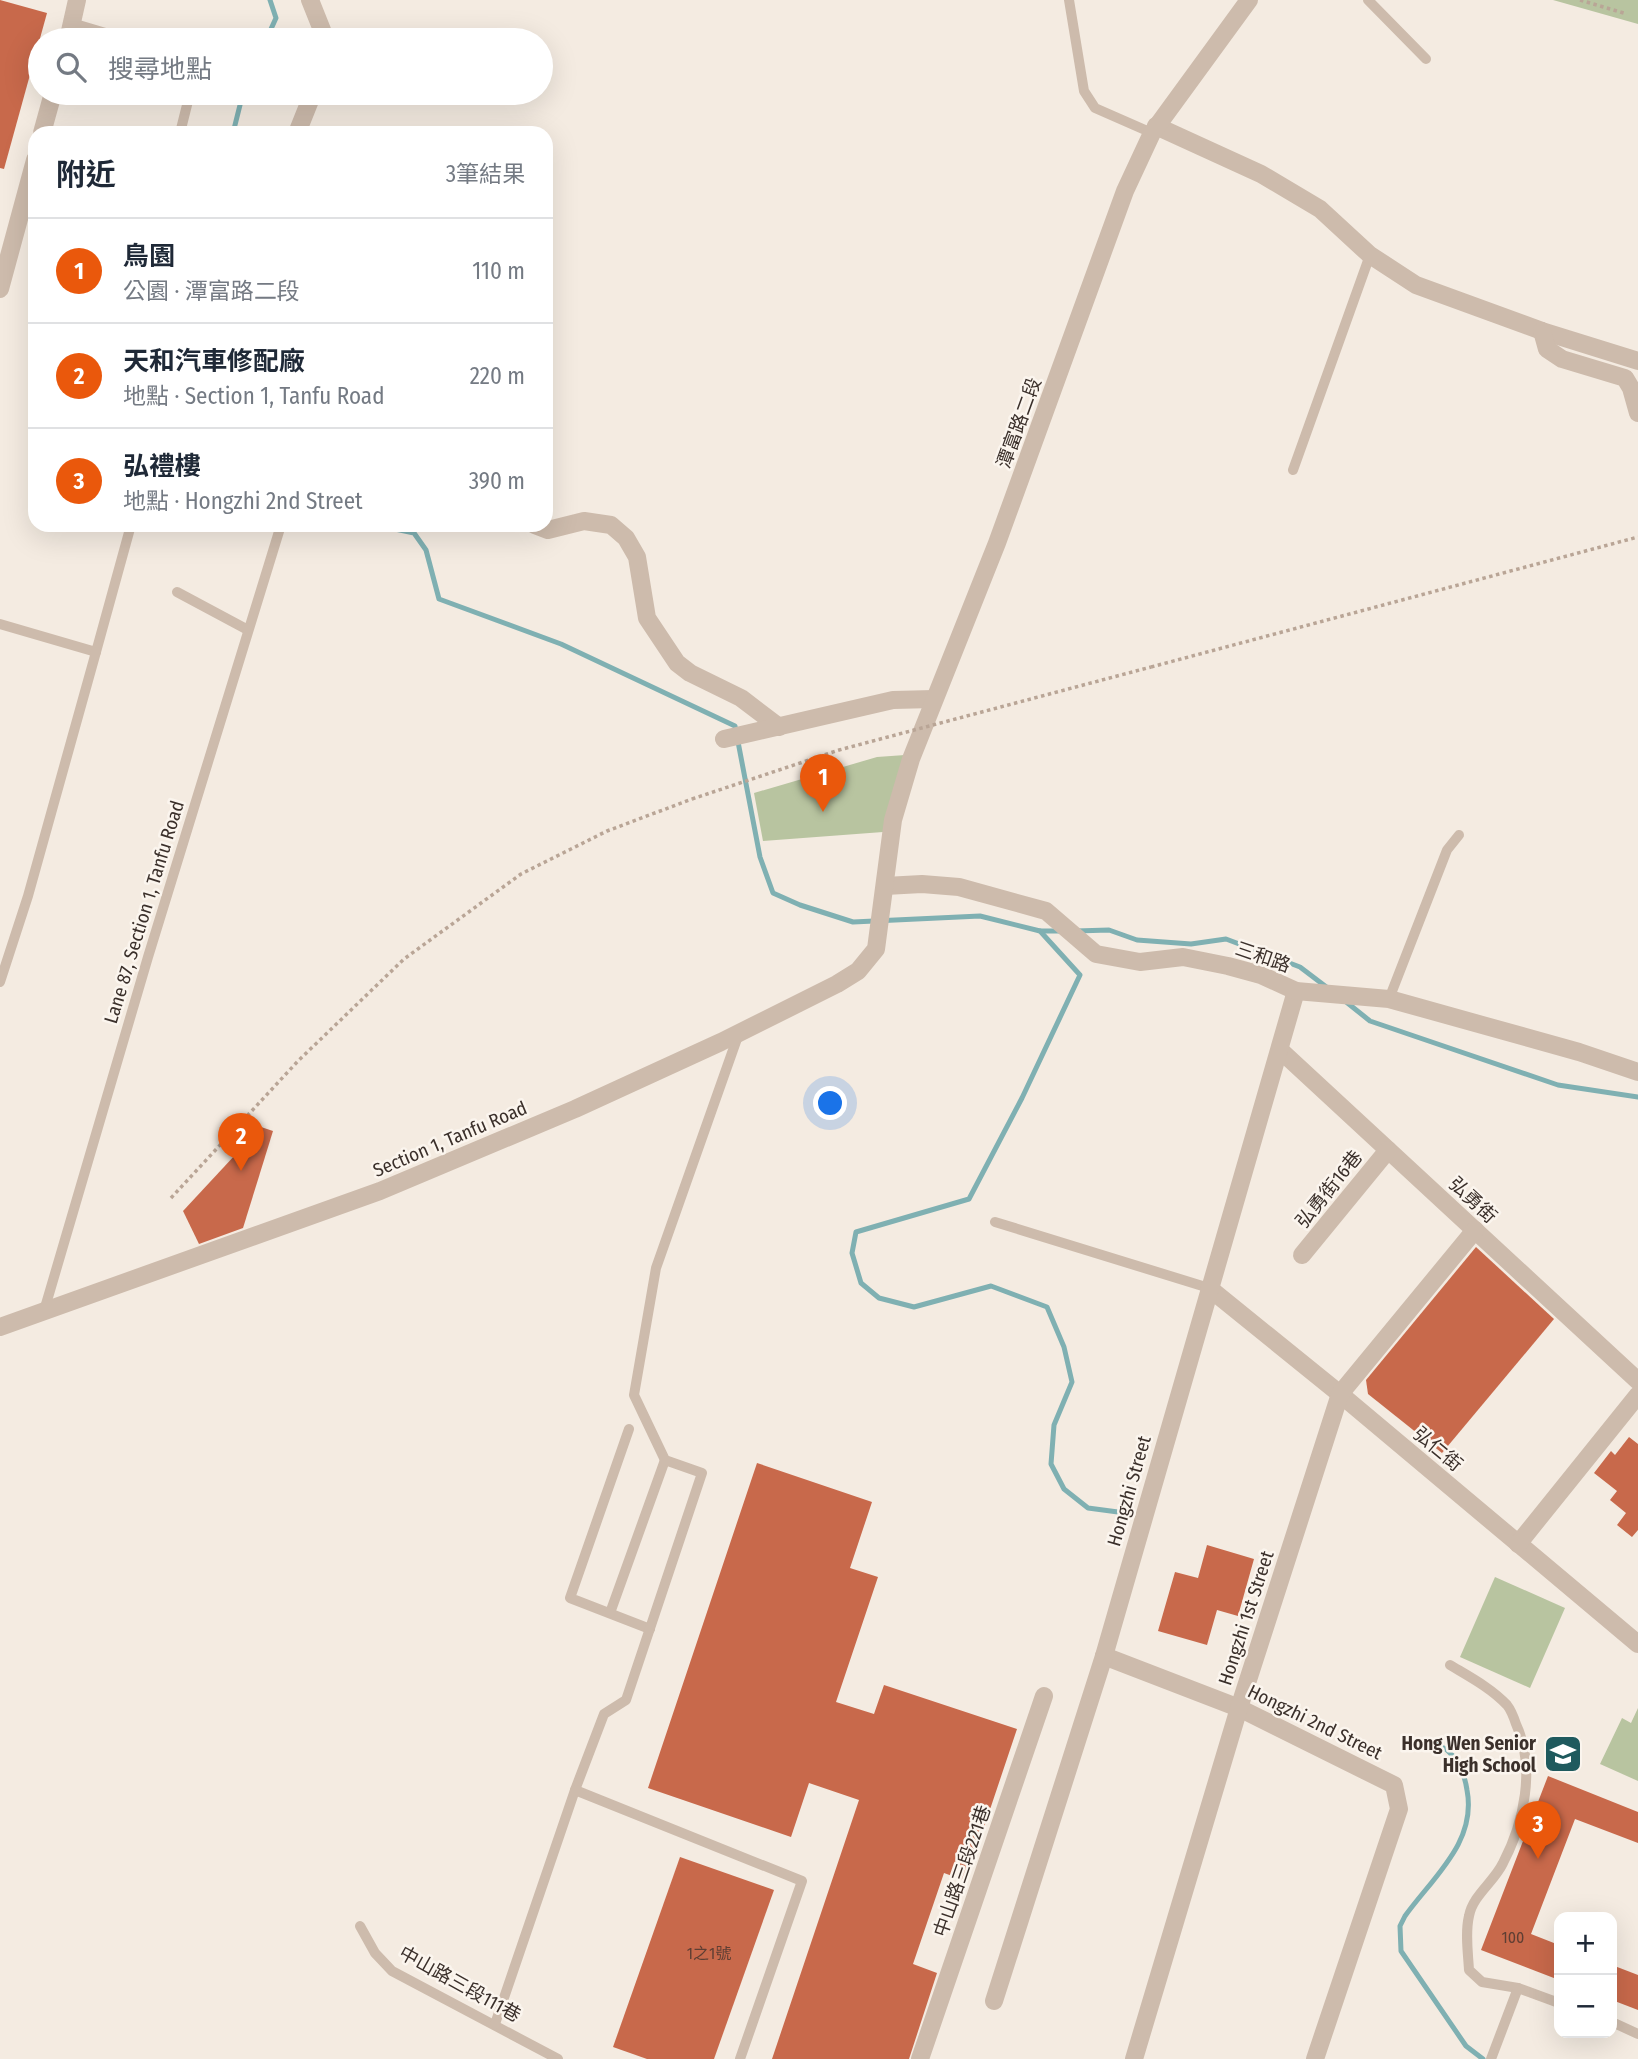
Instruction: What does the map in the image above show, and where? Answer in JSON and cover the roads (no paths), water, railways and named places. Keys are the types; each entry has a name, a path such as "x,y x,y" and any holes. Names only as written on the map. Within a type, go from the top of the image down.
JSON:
{"street":[{"path":"71,28 77,0"},
{"path":"310,0 321,28"},
{"name":"潭富路二段","path":"880,931 893,820 911,759 997,543 1125,191 1154,130 1249,0"},
{"path":"44,126 50,105"},
{"path":"300,126 308,105"},
{"path":"1154,130 1261,174 1320,209 1370,255 1416,285 1542,331 1638,361"},
{"path":"0,289 28,186"},
{"path":"1542,331 1547,349 1562,359 1625,378 1631,388 1638,413"},
{"path":"553,529 584,521 611,525 626,538 637,556 647,618 677,663 690,673 741,698 779,726"},
{"path":"727,739 893,700 934,698"},
{"name":"三和路","path":"884,894 922,884 959,887 1046,911 1096,954 1140,962 1182,957 1261,975 1296,990 1389,999 1579,1052 1638,1072"},
{"name":"Section 1, Tanfu Road","path":"0,1327 380,1191 575,1109 739,1033 858,971 876,949 880,931"},
{"name":"Hongzhi Street","path":"994,2001 1104,1656 1296,990"},
{"name":"弘勇街","path":"1280,1050 1638,1381"},
{"name":"弘勇街16巷","path":"1302,1255 1388,1150"},
{"name":"Hongzhi 1st Street","path":"1134,2059 1239,1708 1340,1394 1475,1230"},
{"name":"弘仁街","path":"1209,1288 1638,1644"},
{"path":"1518,1544 1638,1395"},
{"name":"Hongzhi 2nd Street","path":"1104,1656 1239,1708 1394,1785 1399,1810 1315,2059"},
{"name":"中山路三段221巷","path":"920,2059 1044,1696"}],"lane":[{"path":"1069,0 1084,92 1095,108 1154,130"},
{"path":"1367,0 1426,59"},
{"path":"182,126 187,105"},
{"path":"1293,470 1370,255"},
{"path":"0,982 28,896 129,532"},
{"name":"Lane 87, Section 1, Tanfu Road","path":"44,1311 144,970 279,532"},
{"path":"177,592 248,630"},
{"path":"0,624 96,652"},
{"path":"1389,999 1447,849 1459,835"},
{"path":"495,2024 575,1790 604,1714 626,1700 702,1473 665,1460 634,1395 656,1268 739,1033"},
{"path":"995,1222 1209,1288"},
{"path":"629,1429 570,1598 650,1629"},
{"path":"610,1613 665,1460"},
{"path":"1450,1665 1483,1685 1509,1707 1521,1733 1526,1763 1518,1832 1502,1866 1473,1902 1469,1916 1469,1970 1482,1982 1518,1988 1554,2001"},
{"path":"575,1790 802,1881 740,2059"},
{"name":"中山路三段111巷","path":"360,1926 375,1953 392,1971 558,2059"},
{"path":"1491,2059 1518,1988"},
{"path":"1617,2024 1638,2034"}],"waterway":[{"path":"270,0 276,18 271,28"},
{"path":"235,126 240,105"},
{"path":"409,532 414,533 426,550 439,599 561,644 735,726 760,857 773,893 853,922 980,916 1040,931 1080,975 1022,1098 969,1199 856,1232 852,1253 861,1283 879,1298 914,1307 991,1286 1047,1307 1064,1347 1072,1382 1054,1425 1051,1464 1064,1489 1088,1508 1118,1512"},
{"path":"1076,931 1109,930 1137,940 1191,944 1226,939 1300,967 1329,989"},
{"path":"1040,931 1063,931"},
{"path":"1345,1001 1370,1021 1558,1085 1638,1097"},
{"path":"1403,1749 1429,1743 1447,1750 1462,1771 1468,1809 1465,1826 1450,1858 1400,1926 1401,1951 1466,2046 1483,2059"}],"place":[{"name":"鳥園","path":"823,812"},
{"name":"天和汽車修配廠","path":"241,1171"},
{"name":"Hong Wen Senior High School","path":"1563,1754"},
{"name":"弘禮樓","path":"1538,1859"}]}
